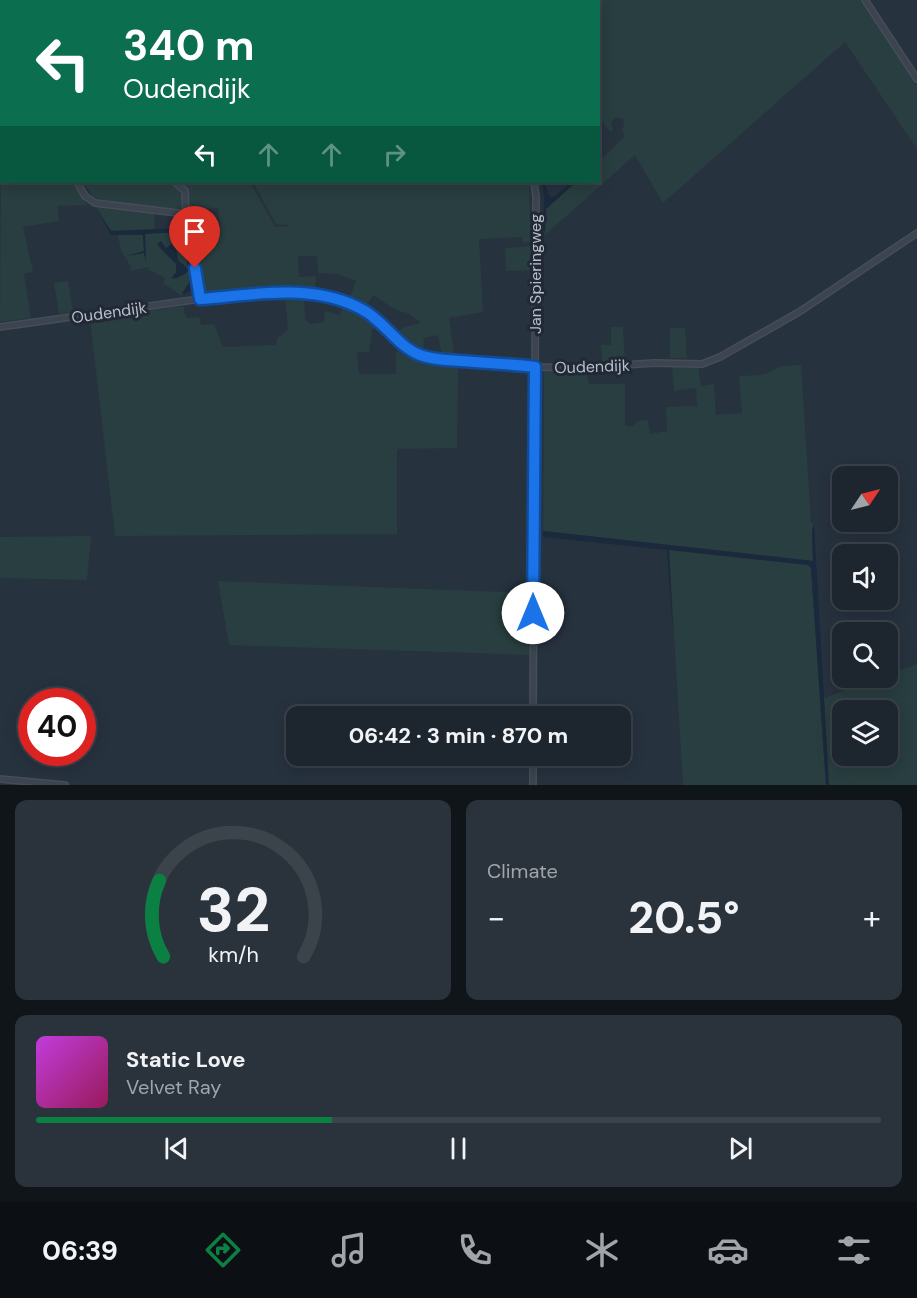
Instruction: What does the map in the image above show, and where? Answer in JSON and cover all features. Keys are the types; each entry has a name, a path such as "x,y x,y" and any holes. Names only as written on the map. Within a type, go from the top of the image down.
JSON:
{"street":[{"path":"865,0 917,79"},
{"path":"78,183 85,196 95,203 180,214 186,218"},
{"path":"176,183 185,191 186,218 200,299"},
{"name":"Jan Spieringweg","path":"533,706 536,197 534,183"},
{"name":"Oudendijk","path":"0,327 200,299 277,294 322,295 364,310 382,323 410,350 441,359 577,368 656,363 702,364 714,361 799,312 917,233"},
{"path":"533,766 533,785"},
{"path":"0,779 65,785"}],"green space":[{"path":"600,0 860,0 917,86 917,149 845,42 663,203 635,155 545,235 546,209 575,183 600,183 600,160 625,136 622,130 623,119 617,117 611,122 613,130 610,132 600,118"},
{"path":"1,183 75,183 87,205 57,206 59,221 23,227 33,272 24,274 31,318 0,322"},
{"path":"84,183 172,183 183,192 185,210 101,201 92,195"},
{"path":"178,183 251,183 275,227 287,227 288,225 276,224 254,183 529,183 531,242 523,242 522,237 479,239 483,312 449,318 455,358 442,356 438,335 424,338 423,352 397,333 404,327 421,323 410,314 396,310 373,295 365,308 349,299 356,281 338,274 318,273 317,256 298,256 299,277 316,276 315,287 311,291 202,292 191,230 221,228 218,208 189,210 186,190"},
{"path":"98,205 154,212 155,230 110,231 97,209"},
{"path":"178,230 184,236 188,269 178,260 174,242 166,248 163,243 159,248 176,264 176,273 172,275 182,276 189,271 189,283 182,296 163,283 165,278 149,270 149,267 130,271 131,267 121,250 118,235 143,235 144,251 130,255 144,253 146,260 145,234"},
{"path":"531,246 532,270 506,271 505,248"},
{"path":"68,281 73,312 59,314 54,283"},
{"path":"285,295 304,295 305,319 310,324 324,322 325,311 340,315 344,303 378,322 372,331 369,352 357,352 359,374 396,374 396,351 415,361 458,365 457,448 397,449 397,534 115,536 90,319 184,306 187,318 199,317 201,325 214,324 223,347 276,345 277,338 288,330"},
{"path":"611,327 623,327 625,360 602,363 601,345 611,345"},
{"path":"670,328 685,328 687,358 670,358"},
{"path":"672,364 698,364 701,386 714,384 716,415 742,413 739,376 763,375 781,366 801,365 811,523 814,524 812,531 813,561 543,531 544,371 586,372 589,384 625,384 625,426 634,426 637,421 648,420 650,434 667,431 666,407 697,406 696,388 674,391"},
{"path":"91,536 87,580 0,578 0,537"},
{"path":"669,550 808,565 811,568 826,785 683,785"},
{"path":"218,581 531,593 530,655 229,645"},
{"path":"917,664 917,785 829,785 824,698 852,688 898,688 898,671"}],"water":[{"path":"542,183 544,183 550,197 555,196 570,183 575,183 546,209 545,231 543,230"},
{"path":"97,209 111,231 179,228 185,230 192,268 191,289 185,294 182,293 189,283 189,271 171,278 176,273 176,264 157,244 161,241 166,248 175,242 178,260 188,269 184,236 181,232 145,234 146,261 144,253 127,256 144,251 143,235 111,235"},
{"path":"814,524 829,785 826,785 811,568 808,565 669,550 673,633 667,550 543,537 543,531 813,561 812,531"}],"route":[{"path":"195,268 200,299 277,294 322,295 364,310 382,323 410,350 419,354 441,359 535,367 533,613"}]}
